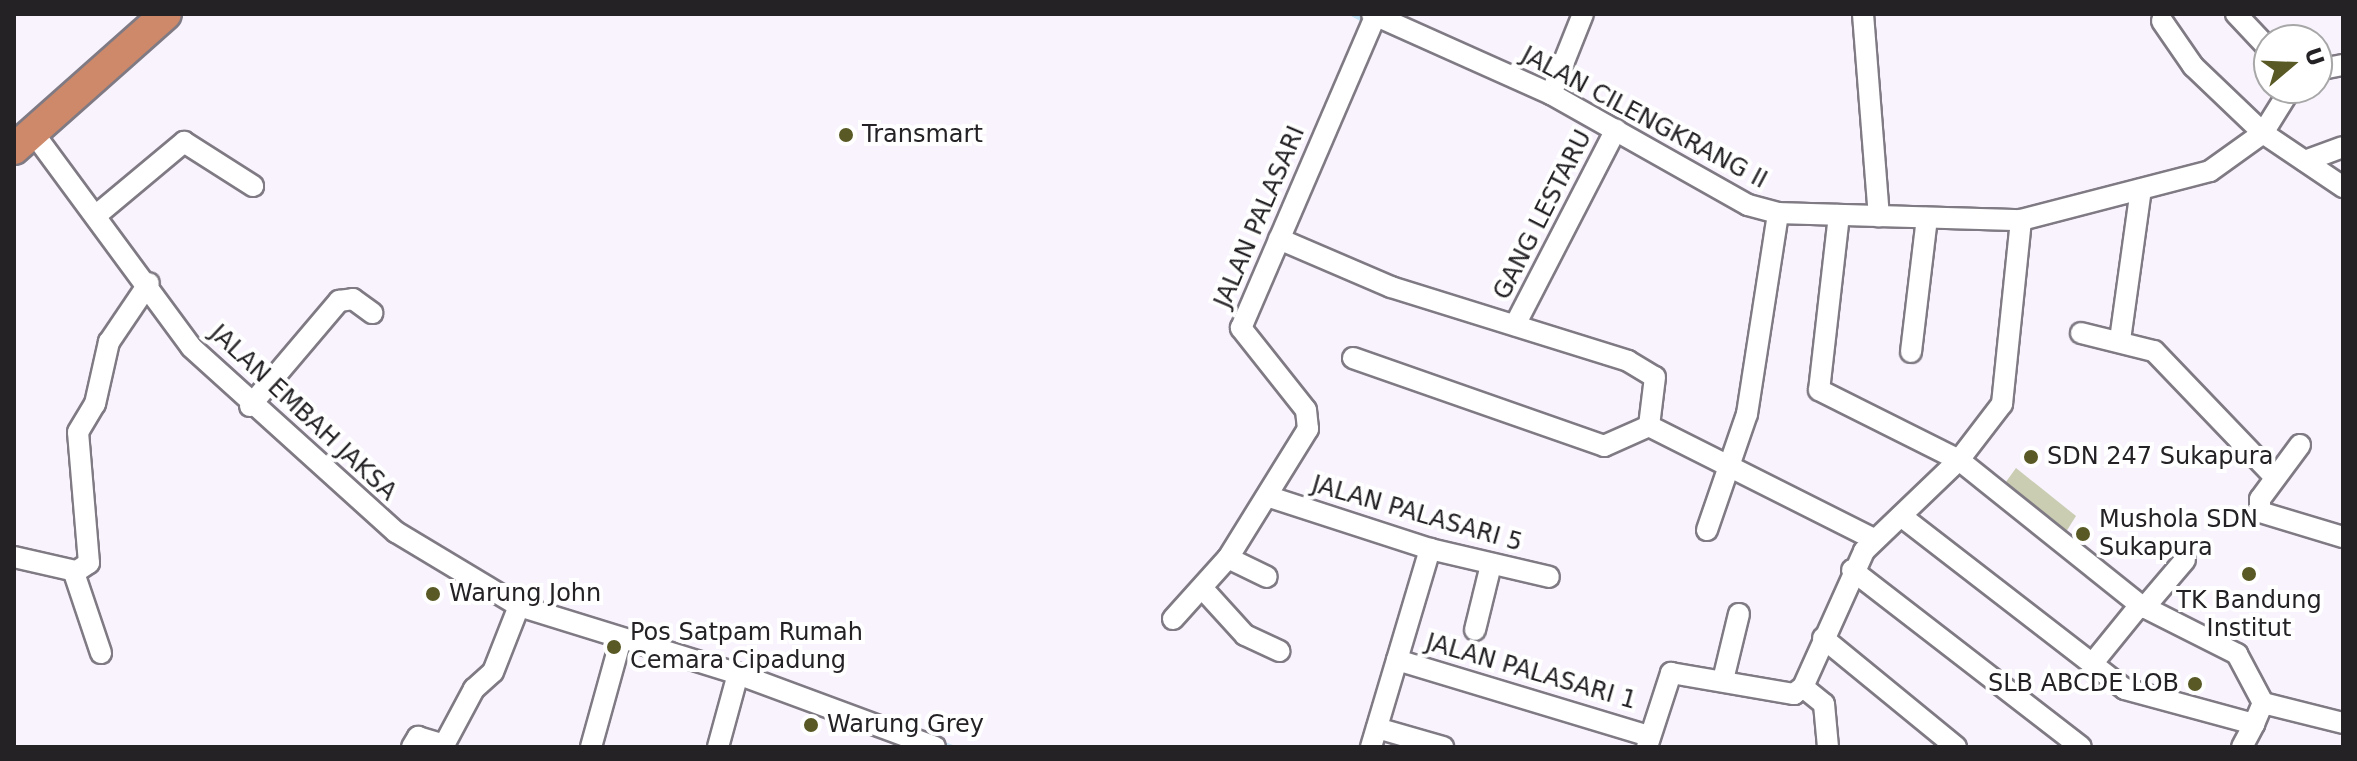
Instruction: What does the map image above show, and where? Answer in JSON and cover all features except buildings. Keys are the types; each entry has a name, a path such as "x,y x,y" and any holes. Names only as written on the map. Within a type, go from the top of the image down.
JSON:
{"highway":[{"path":"23,140 166,14"}],"street":[{"path":"1551,94 1583,14"},
{"path":"1863,14 1879,216"},
{"path":"2236,14 2253,32"},
{"name":"JALAN CILENGKRANG II","path":"1374,15 1551,94 1748,205 1778,213 2021,220 2210,171 2263,133 2281,104"},
{"name":"JALAN PALASARI","path":"1173,619 1204,590 1228,558 1270,497 1309,422 1241,331 1374,15"},
{"path":"2162,21 2184,57 2263,133 2343,187"},
{"name":"GANG LESTARU","path":"1515,325 1616,129"},
{"name":"JALAN EMBAH JAKSA","path":"23,140 99,213 191,347 250,406 385,524 519,606 738,674 935,747"},
{"path":"99,213 179,143 253,186"},
{"path":"2305,161 2343,147"},
{"path":"2120,340 2141,189"},
{"path":"1707,530 1747,414 1778,213"},
{"path":"1839,215 1819,390 1959,460 2142,606 2237,654 2263,703 2343,723"},
{"path":"1911,352 1927,218"},
{"path":"1648,741 1667,675 1723,680 1794,694 1803,687 1852,570 1874,539 1959,460 2007,392 2021,220"},
{"path":"1279,239 1391,287 1515,325 1654,374 1649,426"},
{"path":"14,557 75,571 89,563 80,422 95,404 109,342 149,283"},
{"path":"250,406 339,301 353,299 372,313"},
{"path":"2081,333 2120,340 2154,351 2275,477"},
{"path":"1353,358 1604,446 1649,426 1874,539"},
{"path":"2300,445 2260,499 2263,516 2343,537"},
{"name":"JALAN PALASARI 5","path":"1270,497 1430,549 1549,577"},
{"path":"1901,516 2125,689 2254,724"},
{"path":"1430,549 1374,737 1443,747"},
{"path":"1228,558 1267,577"},
{"path":"2092,664 2185,560"},
{"path":"1475,630 1491,565"},
{"path":"1852,570 2081,747"},
{"path":"75,571 101,653"},
{"path":"1204,590 1245,635 1279,651"},
{"path":"412,747 418,737 444,745 474,689 493,672 519,606"},
{"path":"1723,680 1739,614"},
{"path":"1823,638 1956,747"},
{"path":"591,747 621,639"},
{"name":"JALAN PALASARI 1","path":"1397,660 1648,741"},
{"path":"718,747 738,674"},
{"path":"1803,687 1824,704 1828,747"},
{"path":"2242,747 2263,703"},
{"path":"873,747 880,726"}],"green space":[{"path":"2016,468 2076,516 2064,535 2003,486"}],"waterway":[{"path":"1353,14 1366,21"},
{"path":"1384,30 1445,57"},
{"path":"1653,697 1665,671"},
{"path":"939,742 952,747"}],"place":[{"name":"Transmart","path":"846,135"},
{"name":"SDN 247 Sukapura","path":"2031,457"},
{"name":"Mushola SDN Sukapura","path":"2083,534"},
{"name":"TK Bandung Institut","path":"2249,574"},
{"name":"Warung John","path":"433,594"},
{"name":"Pos Satpam Rumah Cemara Cipadung","path":"614,647"},
{"name":"SLB ABCDE LOB","path":"2195,684"},
{"name":"Warung Grey","path":"811,725"}]}
